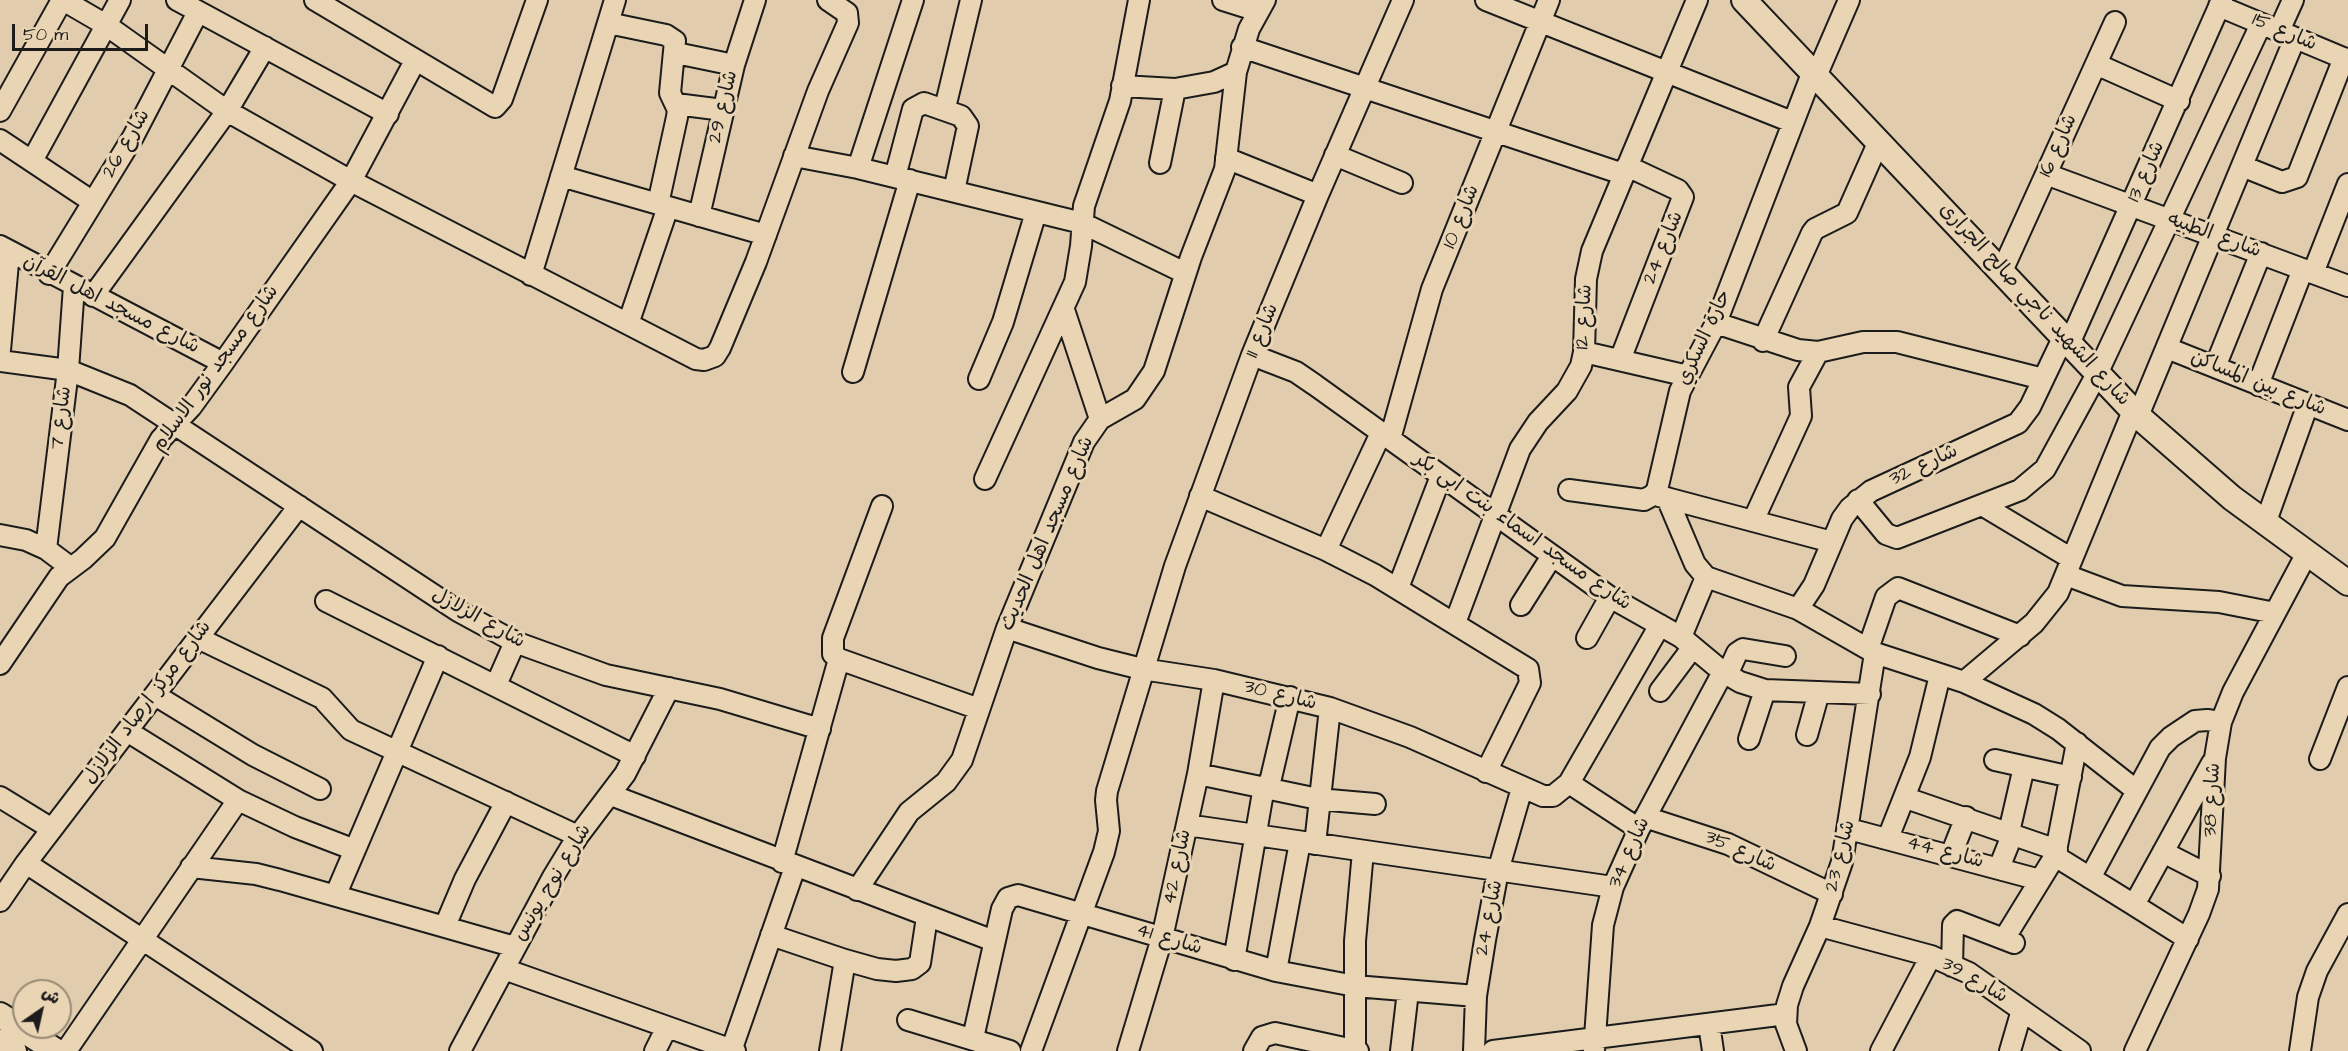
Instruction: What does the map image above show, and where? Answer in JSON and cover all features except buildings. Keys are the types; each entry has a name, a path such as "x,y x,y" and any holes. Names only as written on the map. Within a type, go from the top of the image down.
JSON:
{"street":[{"path":"0,111 62,0 106,25 227,111 351,181 696,359 711,358 720,348 848,23 847,13 828,0"},
{"path":"32,161 120,0"},
{"path":"177,0 388,114"},
{"path":"315,0 495,107 502,99 537,0"},
{"path":"531,275 615,0"},
{"name":"شارع 29","path":"699,216 734,65 755,0"},
{"path":"858,168 913,0"},
{"path":"945,108 971,0"},
{"path":"986,479 1064,310 1079,265 1086,199 1115,118 1139,0"},
{"name":"شارع 11","path":"1031,1051 1107,841 1109,831 1107,790 1142,669 1200,496 1252,356 1318,195 1403,0"},
{"path":"1486,0 1792,122"},
{"name":"شارع 10","path":"1326,550 1386,436 1432,290 1549,0"},
{"name":"شارع 12","path":"1455,623 1520,449 1538,422 1575,379 1584,352 1588,265 1625,170 1697,0"},
{"name":"شارع الشهيد ناجي صالح الجرارى","path":"1744,0 2136,413 2200,472 2265,524 2348,582"},
{"name":"حارة السكري","path":"1660,496 1674,407 1716,323 1792,122 1849,0"},
{"path":"1964,682 2020,636 2047,609 2069,567 2167,348 2242,166 2287,34 2293,0"},
{"path":"1228,1 1261,5"},
{"name":"شارع 15","path":"2221,3 2261,24 2346,59"},
{"name":"شارع 13","path":"2066,341 2132,206 2221,3"},
{"name":"شارع مسجد اهل الحديث","path":"857,890 909,812 955,772 967,749 1007,628 1084,442 1100,419 1135,399 1145,387 1157,364 1185,273 1221,181 1226,158 1236,72 1242,47 1261,5"},
{"name":"شارع 26","path":"49,274 133,137 198,12"},
{"name":"شارع 16","path":"2002,271 2115,22"},
{"path":"608,23 672,37 675,41 676,53 670,93 677,117 663,206 628,324"},
{"path":"1858,500 1886,534 1893,538 2020,490 2045,469 2097,374 2261,24"},
{"path":"93,296 227,111 265,47"},
{"path":"1242,47 1496,132 1625,170"},
{"path":"676,53 734,65"},
{"path":"2242,166 2282,182 2297,177 2346,59"},
{"name":"شارع مسجد نور الاسلام","path":"0,664 49,588 105,538 161,440 174,423 191,407 351,181 415,61"},
{"path":"2096,64 2179,101"},
{"path":"1122,86 1175,89 1214,82 1236,72"},
{"path":"1160,163 1175,89"},
{"path":"853,372 902,179 913,109 924,103 945,108 961,116 968,126 954,191"},
{"path":"675,104 723,110"},
{"path":"0,140 93,202"},
{"path":"1763,341 1812,233 1815,229 1847,213 1879,141"},
{"path":"1335,155 1402,183"},
{"path":"794,156 858,168 1082,223 1185,273"},
{"path":"1226,158 1318,195"},
{"name":"شارع 24","path":"1620,360 1683,197 1678,190 1625,170"},
{"name":"شارع الطبيه","path":"2046,174 2348,286"},
{"path":"561,176 766,235"},
{"path":"2258,385 2348,184"},
{"path":"980,379 1003,322 1036,212"},
{"path":"0,351 5,249"},
{"name":"شارع مسجد اهل القرآن","path":"5,249 223,363"},
{"path":"2215,367 2261,254"},
{"name":"شارع 7","path":"46,549 68,370 74,286"},
{"path":"1064,310 1100,419"},
{"path":"1716,323 1763,341 1798,350 1818,352 1863,342 1897,342 2043,379"},
{"name":"شارع 32","path":"1798,609 1814,585 1842,519 1858,500 1871,491 2018,423 2025,416 2043,379 2066,341"},
{"name":"شارع بين المساكن","path":"2167,348 2348,420"},
{"path":"1584,352 1688,376"},
{"path":"1753,521 1801,416 1799,387 1818,352"},
{"name":"شارع مسجد اسماء بنت ابى بكر","path":"1252,356 1296,372 1610,597 1687,642 1725,673 1765,690 1870,694"},
{"name":"شارع الزلازل","path":"0,361 68,370 130,395 458,611 515,642 575,666 720,699 820,729"},
{"path":"2265,524 2308,405"},
{"path":"1398,588 1441,476"},
{"path":"1569,489 1644,500 1660,496 1832,542"},
{"path":"1200,496 1326,550 1398,588 1525,666 1530,673 1530,682 1486,772"},
{"path":"1660,496 1695,564 1706,577 1798,609 1872,651 1964,682 2034,714 2077,743 2137,791"},
{"path":"1982,505 2069,567 2122,596 2219,602 2275,613"},
{"name":"شارع مركز ارصاد الزلازل","path":"0,901 26,862 299,506"},
{"path":"882,506 831,648 839,659 979,709"},
{"path":"0,535 26,540 46,549 70,567"},
{"name":"شارع 38","path":"2135,1051 2204,902 2210,876 2215,758 2221,722 2275,613 2307,555"},
{"path":"1521,605 1552,556"},
{"path":"1660,691 1687,642 1706,577"},
{"name":"شارع 23","path":"1796,1051 1789,1033 1786,1014 1792,986 1832,894 1849,829 1870,694 1872,651 1886,597 1898,588 2020,636"},
{"path":"1587,638 1610,597"},
{"path":"326,601 635,756"},
{"path":"1569,783 1660,625"},
{"name":"شارع 30","path":"1007,628 1056,645 1142,669 1214,680 1330,708 1410,737 1543,796 1553,796 1569,783"},
{"path":"198,638 322,698 351,730 578,836"},
{"path":"496,685 515,642"},
{"name":"شارع 34","path":"1595,1045 1603,925 1613,887 1642,823 1737,653 1743,649 1785,656"},
{"path":"336,894 438,657"},
{"path":"504,969 733,1051 771,934 839,659"},
{"path":"1888,838 1906,798 1931,717 1940,675"},
{"name":"شارع 42","path":"1128,1051 1162,938 1198,774 1214,680"},
{"name":"شارع نوح يونس","path":"460,1051 553,877 578,836 611,795 635,756 669,688"},
{"path":"1749,739 1765,690"},
{"path":"1807,735 1819,692"},
{"path":"155,695 253,755 320,789"},
{"path":"1234,960 1256,836 1290,697"},
{"path":"2320,759 2345,699"},
{"path":"1276,971 1318,799 1330,708"},
{"path":"2090,878 2160,748 2171,737 2195,721 2221,722"},
{"path":"127,731 238,800 295,827 355,850"},
{"path":"1952,966 1953,925 1957,921 2010,942 2040,880 2056,853 2077,743"},
{"path":"2134,905 2215,758"},
{"path":"1995,760 2071,777"},
{"path":"1999,868 2011,832 2024,767"},
{"path":"1198,774 1318,799 1375,804"},
{"name":"شارع 35","path":"1569,783 1642,823 1728,844 1832,894"},
{"name":"شارع 24","path":"1474,1051 1476,996 1498,871 1522,788"},
{"path":"611,795 994,941"},
{"path":"0,796 52,829"},
{"path":"1906,798 2011,832 2056,853 2090,878 2188,939"},
{"path":"66,1051 238,800"},
{"path":"445,927 465,879 506,802"},
{"path":"1951,855 1966,817"},
{"path":"1187,825 1613,887"},
{"name":"شارع 44","path":"1849,829 2040,880"},
{"path":"1254,1051 1262,1037 1267,1034 1316,1047 1357,1051 1355,986 1357,907 1363,851"},
{"path":"2163,852 2210,876"},
{"path":"26,862 312,1051"},
{"path":"191,867 256,874 336,894 515,947"},
{"name":"شارع 41","path":"984,1044 994,941 1002,909 1005,902 1013,895 1081,912 1276,971 1355,986 1476,996"},
{"path":"2300,1051 2306,1006 2317,971 2348,914"},
{"path":"771,934 845,960 896,971 917,967 922,958 927,917"},
{"name":"شارع 39","path":"1820,926 1931,956 1969,973 2080,1051"},
{"path":"1881,1051 1931,956"},
{"path":"830,1051 845,960"},
{"path":"1401,1051 1408,991"},
{"path":"2010,1051 2022,1010"},
{"path":"1493,1051 1633,1043 1709,1024 1786,1014"},
{"path":"0,1015 56,1051"},
{"path":"908,1020 1010,1051"},
{"path":"1709,1024 1713,1051"},
{"path":"655,1051 667,1027"},
{"path":"0,1042 14,1051"}]}
